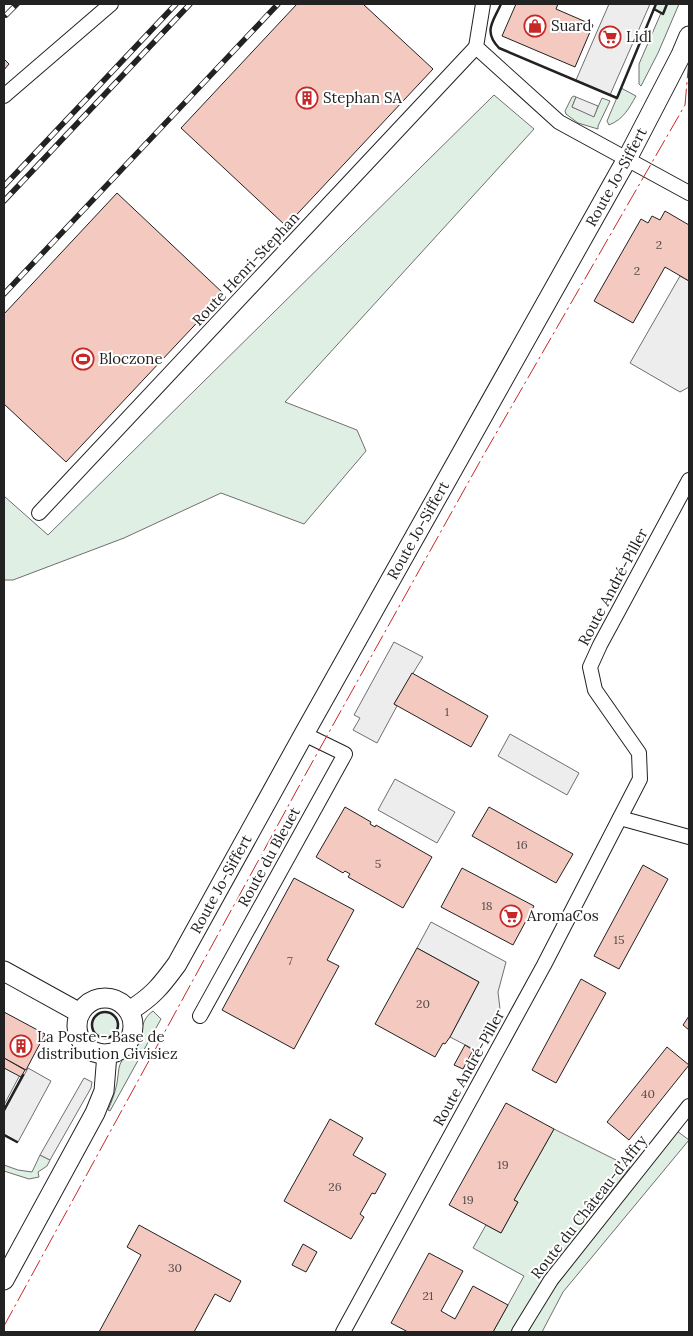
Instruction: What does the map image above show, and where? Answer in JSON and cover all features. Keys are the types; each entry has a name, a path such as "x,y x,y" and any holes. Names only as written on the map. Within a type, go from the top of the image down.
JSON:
{"main road":[{"name":"Route Jo-Siffert","path":"129,1011 160,989 176,964 627,159 689,36"},
{"path":"4,971 80,1013"},
{"path":"113,999 129,1011 132,1020 132,1030 130,1039 124,1046 107,1054 97,1053 89,1049 82,1042 77,1024 80,1013 93,1000 113,999"},
{"path":"4,1280 94,1113 104,1091 107,1054"}],"street":[{"path":"4,96 110,4"},
{"path":"483,4 476,47 559,122 689,193"},
{"name":"Route Henri-Stephan","path":"39,513 476,47"},
{"name":"Route André-Piller","path":"343,1332 549,956 640,779 638,753 594,690 590,668 600,645 689,480"},
{"name":"Route du Bleuet","path":"200,1016 345,754 304,734"},
{"path":"620,818 689,837"},
{"name":"Route du Château-d'Affry","path":"519,1332 551,1280 689,1106"}],"green space":[{"path":"656,4 679,4 658,53 641,86 639,84 639,64 661,13 654,9"},
{"path":"621,88 636,96 622,116 609,125 607,121"},
{"path":"494,95 534,129 285,402 357,430 366,451 304,524 221,493 124,538 13,580 4,580 4,496 48,535"},
{"path":"574,96 576,97 572,107 594,116 602,98 610,101 598,129 578,123 566,114 565,111"},
{"path":"153,1011 161,1019 110,1111 108,1110 115,1090 120,1064 137,1042 144,1021"},
{"path":"105,1012 115,1015 118,1025 115,1035 105,1038 95,1035 92,1025 95,1015"},
{"path":"554,1129 630,1167 545,1278 512,1332 493,1332 524,1276 473,1248 486,1225 501,1233 518,1202 514,1200"},
{"path":"677,1131 689,1140 563,1292 542,1332 528,1332 543,1305 579,1253"},
{"path":"40,1155 50,1160 47,1166 38,1172 39,1177 29,1179 4,1171 4,1165 32,1172"}],"shaded area":[{"path":"609,4 650,4 610,95 576,80"},
{"path":"576,97 598,106 594,117 572,107"},
{"path":"680,276 689,281 689,387 680,392 630,363"},
{"path":"394,642 423,657 394,704 397,706 377,743 353,730 360,718 354,715"},
{"path":"510,734 579,773 567,795 498,756"},
{"path":"395,779 455,812 437,843 378,810"},
{"path":"431,922 506,962 498,992 500,1009 477,1051 450,1037 479,982 417,948"},
{"path":"4,1061 22,1071 4,1105"},
{"path":"28,1068 51,1081 18,1142 4,1134 4,1112"},
{"path":"84,1078 92,1082 91,1088 50,1160 40,1155"}],"building":[{"name":"Stephan SA","path":"297,4 363,4 433,69 286,226 181,128"},
{"path":"516,4 558,4 556,9 593,25 575,67 502,36"},
{"path":"4,59 9,64 4,70"},
{"name":"Bloczone","path":"117,193 224,294 66,462 4,404 4,314"},
{"path":"665,211 689,225 689,281 665,267 633,323 594,301 641,219 648,223 652,216 660,220"},
{"path":"412,673 488,716 471,747 394,704"},
{"path":"345,807 371,822 370,824 375,827 376,825 432,857 403,908 348,877 350,874 345,871 343,873 316,857"},
{"path":"489,807 573,854 556,883 472,836"},
{"path":"643,865 668,879 619,969 594,956"},
{"path":"462,868 534,906 513,945 441,907"},
{"path":"294,878 354,910 327,960 339,966 294,1049 222,1010"},
{"path":"417,948 479,982 450,1037 445,1044 443,1043 435,1057 375,1024"},
{"path":"581,979 606,993 556,1083 532,1070"},
{"name":"La Poste - Base de distribution Givisiez","path":"4,1012 45,1034 26,1070 4,1058"},
{"path":"689,1016 689,1030 683,1025"},
{"path":"465,1045 473,1050 463,1069 454,1065"},
{"path":"667,1047 689,1065 629,1140 607,1122"},
{"path":"4,1058 25,1070 21,1077 4,1068"},
{"path":"506,1103 554,1129 514,1200 518,1202 501,1233 449,1205"},
{"path":"330,1119 363,1138 353,1155 386,1174 375,1194 372,1193 360,1214 364,1217 351,1239 284,1201"},
{"path":"139,1225 241,1281 230,1302 215,1294 194,1332 99,1332 141,1255 127,1247"},
{"path":"303,1244 317,1252 306,1272 292,1265"},
{"path":"429,1253 463,1271 441,1311 455,1319 473,1286 508,1305 493,1332 408,1332 391,1323"}],"railway":[{"path":"6,15 17,4"},
{"path":"4,186 176,4"},
{"path":"4,201 190,4"},
{"path":"4,294 278,4"}],"wall":[{"path":"501,4 490,31 494,42 499,48 617,98 656,4"},
{"path":"654,9 663,14 667,4"},
{"path":"105,1012 115,1015 118,1025 115,1035 105,1038 95,1035 92,1025 95,1015 105,1012"},
{"path":"4,1110 23,1075"},
{"path":"4,1135 17,1142"}],"power":[{"path":"4,1326 304,777 483,456 685,105 689,59"}],"place":[{"name":"Suard","path":"535,26"},
{"name":"Lidl","path":"610,37"},
{"name":"Stephan SA","path":"307,98"},
{"name":"Bloczone","path":"83,359"},
{"name":"AromaCos","path":"511,916"},
{"name":"La Poste - Base de distribution Givisiez","path":"21,1046"}]}
